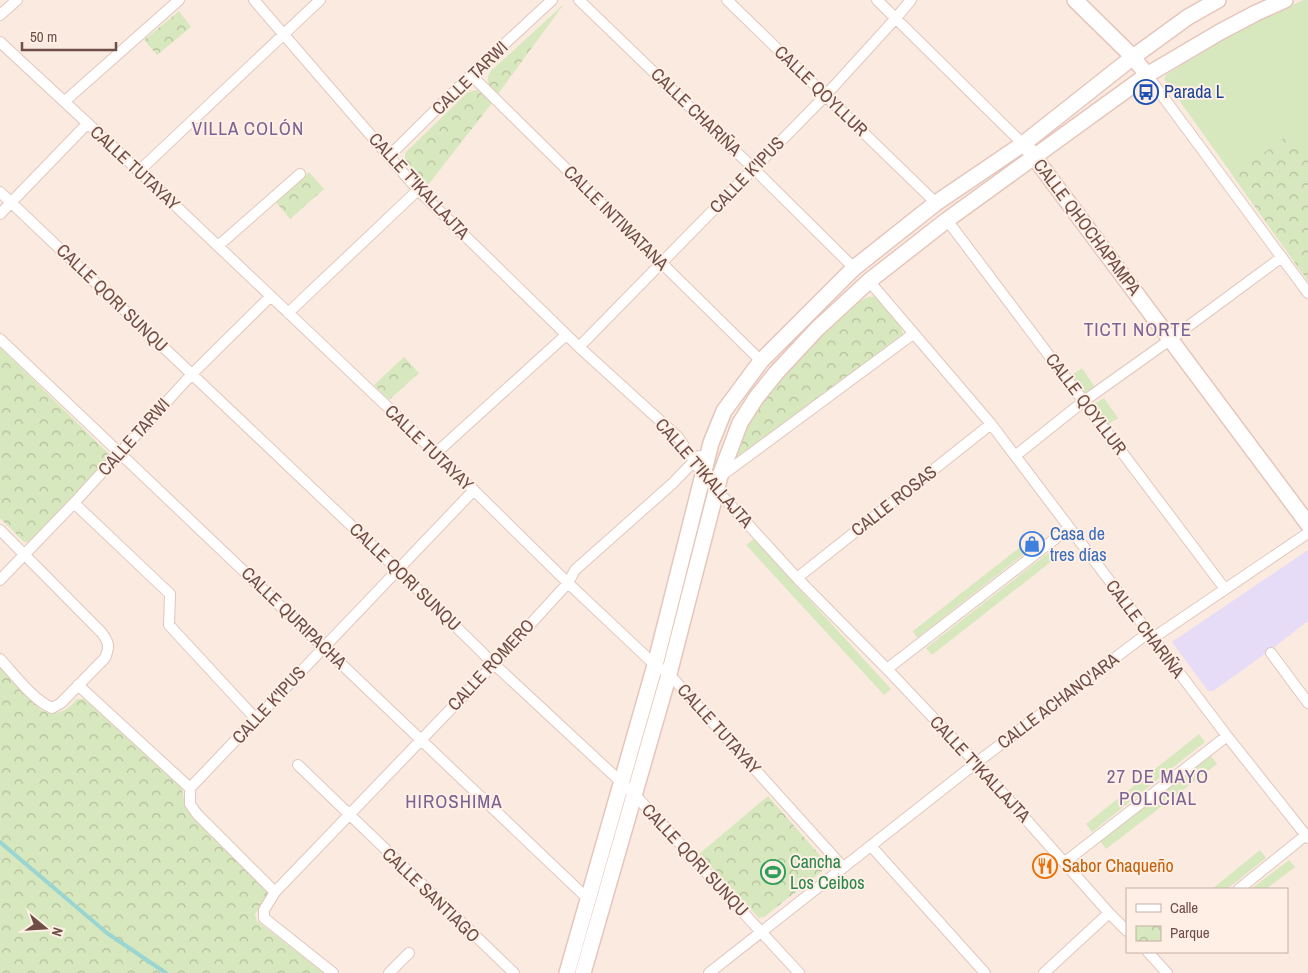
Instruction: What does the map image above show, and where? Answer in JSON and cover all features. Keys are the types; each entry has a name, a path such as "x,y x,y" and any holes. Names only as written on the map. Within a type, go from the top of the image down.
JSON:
{"main road":[{"path":"1075,0 1133,57 1148,75"},
{"path":"567,973 620,782 655,665 711,443 724,411 761,361 854,268 936,204 1023,144 1133,57 1188,17 1218,0"},
{"path":"584,973 670,674 718,483 740,423 756,398 776,373 817,329 868,281 947,220 1148,75 1220,32 1285,0"},
{"name":"CALLE QHOCHAPAMPA","path":"1023,144 1035,157 1308,524"}],"street":[{"path":"0,15 17,0"},
{"path":"65,101 179,0"},
{"name":"CALLE T'IKALLAJTA","path":"254,0 418,190 566,335 678,437 704,476 718,483 797,578 976,763 1126,930"},
{"path":"139,171 320,0"},
{"name":"CALLE TARWI","path":"389,156 471,75 552,0"},
{"name":"CALLE CHARIÑA","path":"579,0 854,268"},
{"name":"CALLE QOYLLUR","path":"727,0 936,204"},
{"name":"CALLE QHOCHAPAMPA","path":"877,0 1023,144"},
{"name":"CALLE K'IPUS","path":"579,347 825,96 911,0"},
{"name":"CALLE TUTAYAY","path":"0,42 65,101 87,124 436,453 568,583 655,665 670,674 843,867"},
{"name":"CALLE INTIWATANA","path":"471,75 761,361"},
{"path":"1148,75 1308,292"},
{"path":"0,214 87,124"},
{"path":"218,246 300,174"},
{"path":"288,313 418,190"},
{"name":"CALLE QORI SUNQU","path":"0,192 397,569 494,664 635,795 799,973"},
{"name":"CALLE QOYLLUR","path":"947,220 1225,589"},
{"path":"1014,456 1084,401 1282,257"},
{"name":"CALLE CHARIÑA","path":"868,281 990,424 1227,736 1307,837"},
{"name":"CALLE TARWI","path":"0,580 74,503 192,374 270,296"},
{"path":"718,483 913,334"},
{"path":"436,453 566,335"},
{"name":"CALLE QURIPACHA","path":"0,338 588,899"},
{"name":"CALLE ROSAS","path":"797,578 990,424"},
{"name":"CALLE ROMERO","path":"333,973 264,918 264,910 275,892 494,664 568,583 575,570 673,483 711,443"},
{"name":"CALLE K'IPUS","path":"190,788 473,491"},
{"path":"74,503 170,594 169,625 256,719"},
{"path":"887,669 1068,528"},
{"path":"0,530 108,640 109,648 105,658 61,703 52,708 44,705 0,659"},
{"name":"CALLE ACHANQ'ARA","path":"708,973 976,763 1151,636 1225,589 1308,532"},
{"path":"1271,654 1308,703"},
{"path":"78,685 190,788 190,804 197,814 275,892"},
{"path":"1065,862 1227,736"},
{"name":"CALLE SANTIAGO","path":"298,765 514,973"},
{"path":"1240,888 1307,837"},
{"path":"871,846 985,973"},
{"path":"1044,973 1109,913"},
{"path":"389,973 409,953"},
{"path":"1154,954 1167,973"}],"shaded area":[{"path":"1308,550 1308,621 1213,691 1208,691 1172,642"}],"green space":[{"path":"1304,0 1308,0 1308,281 1164,79 1166,75 1233,34"},
{"path":"564,4 498,94 488,81 491,71"},
{"path":"179,11 191,27 157,55 144,40"},
{"path":"477,90 492,103 428,185 405,161 405,153 468,92"},
{"path":"1289,134 1294,135 1308,155 1308,281 1233,176"},
{"path":"309,172 324,189 290,219 275,201"},
{"path":"868,297 877,297 883,302 898,322 903,336 738,458 735,455 745,432 772,390 822,335 860,301"},
{"path":"0,347 110,457 32,542 24,542 0,518"},
{"path":"404,357 419,373 389,400 374,385"},
{"path":"1082,368 1096,389 1085,396 1072,375"},
{"path":"1104,398 1118,418 1107,425 1094,404"},
{"path":"1038,533 1043,539 917,638 913,631"},
{"path":"754,539 891,689 884,695 746,545"},
{"path":"1052,550 1057,557 932,655 926,648"},
{"path":"0,666 41,710 46,712 61,712 77,699 84,699 180,786 188,811 267,889 267,898 255,914 257,921 324,973 0,973"},
{"path":"1199,734 1205,742 1092,832 1086,824"},
{"path":"1211,756 1217,764 1106,849 1100,841"},
{"path":"768,796 824,860 825,866 821,872 764,917 759,918 699,854"},
{"path":"1260,850 1266,858 1228,888 1213,888"},
{"path":"1289,860 1295,867 1267,888 1252,888"}],"waterway":[{"path":"0,842 107,933 166,973"}],"place":[{"name":"Parada L","path":"1146,92"},
{"name":"Casa de tres días","path":"1032,544"},
{"name":"Sabor Chaqueño","path":"1045,866"},
{"name":"Cancha Los Ceibos","path":"773,872"}],"district":[{"name":"VILLA COLÓN","path":"248,128"},
{"name":"TICTI NORTE","path":"1138,329"},
{"name":"27 DE MAYO POLICIAL","path":"1158,787"},
{"name":"HIROSHIMA","path":"454,801"}]}
